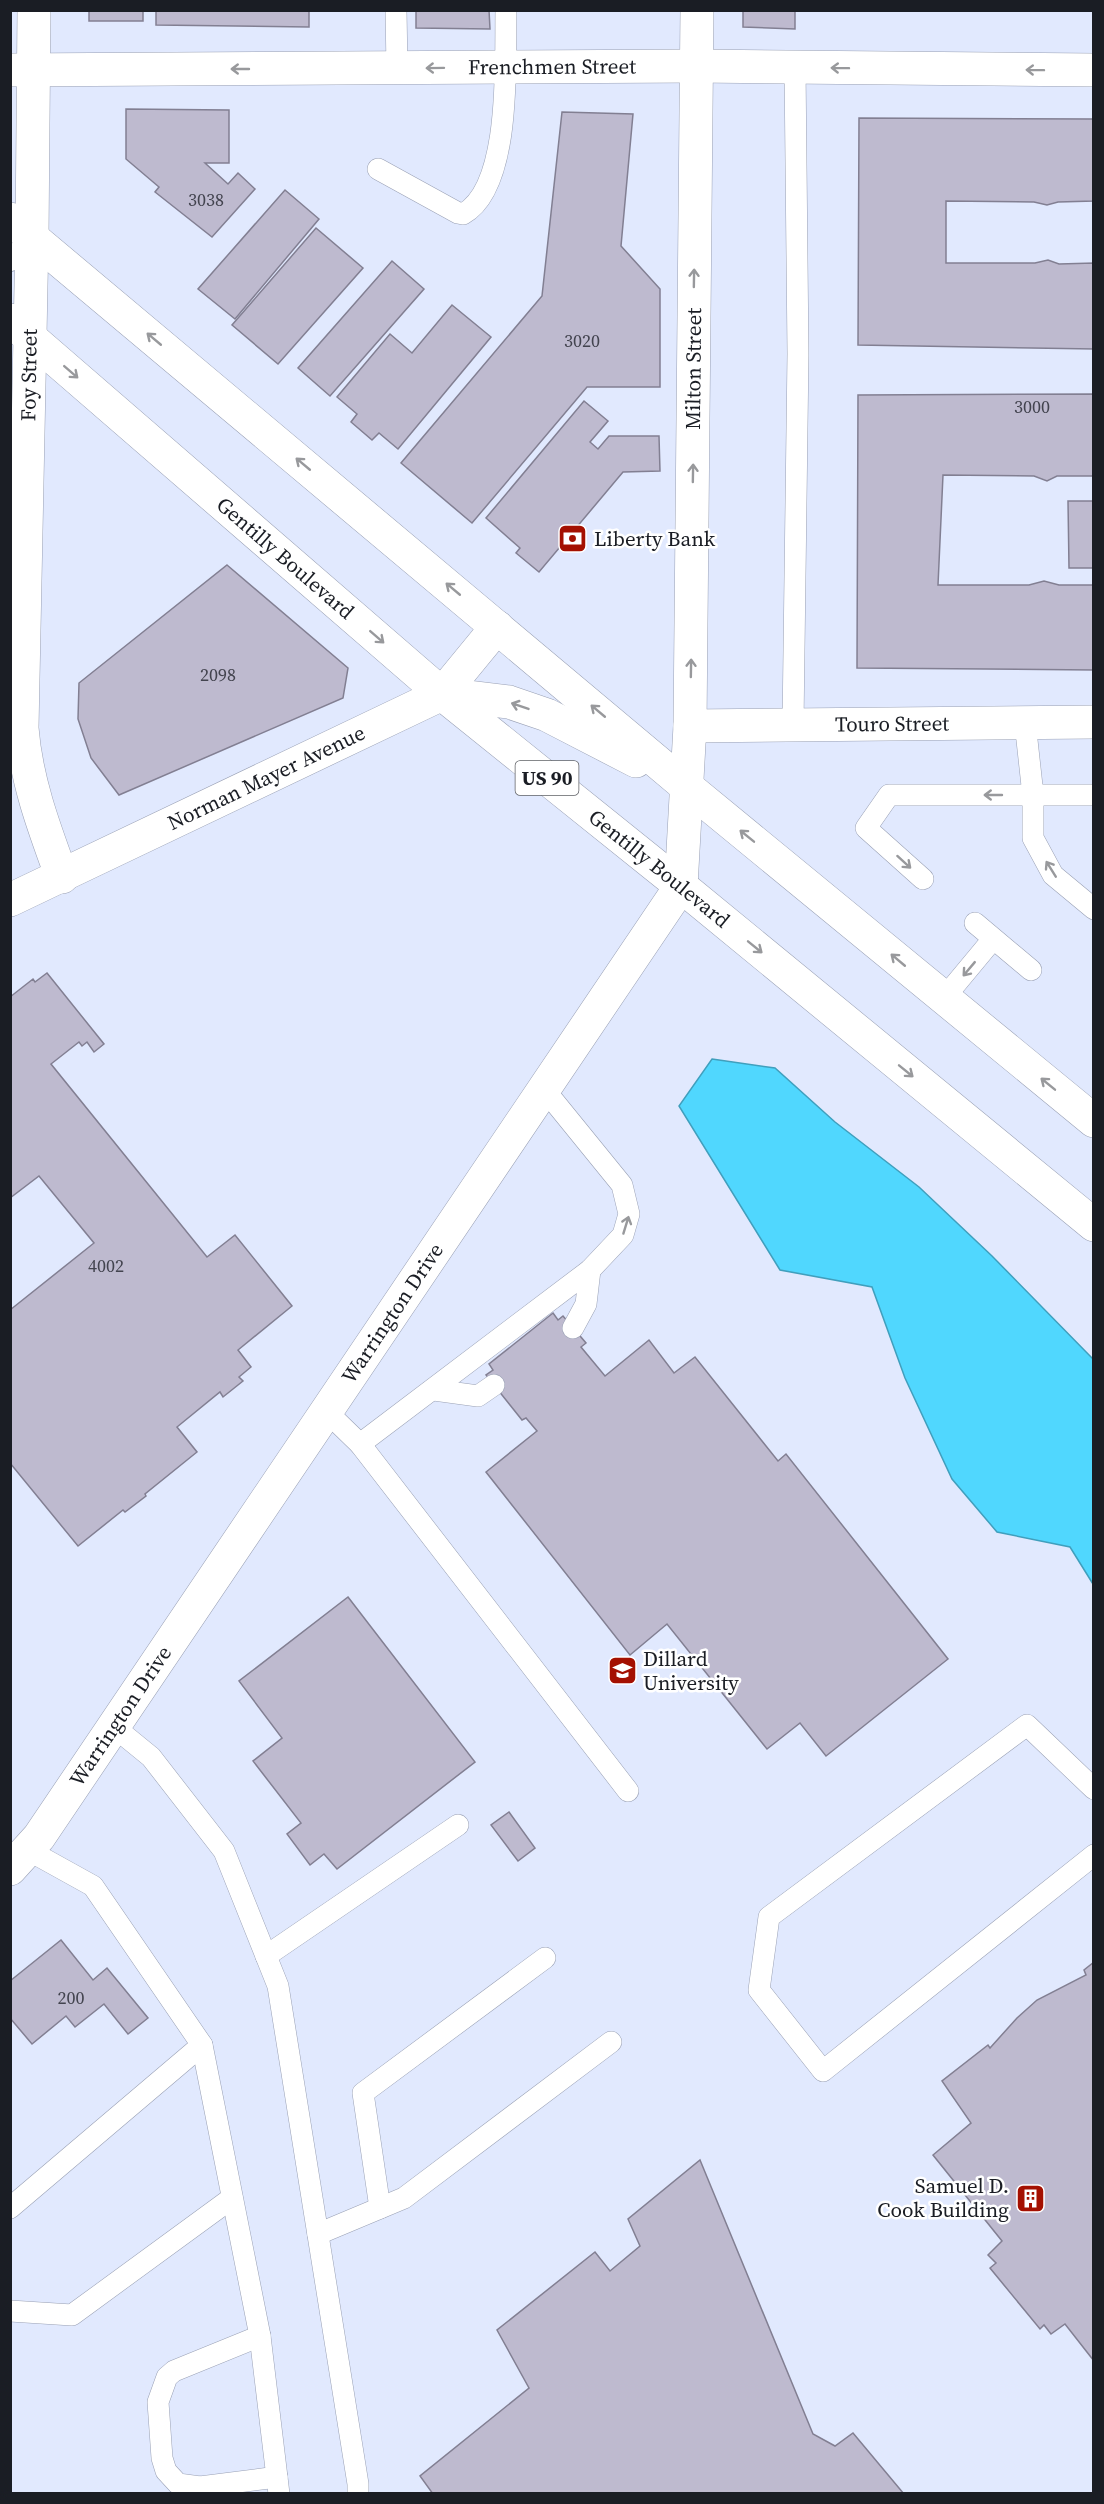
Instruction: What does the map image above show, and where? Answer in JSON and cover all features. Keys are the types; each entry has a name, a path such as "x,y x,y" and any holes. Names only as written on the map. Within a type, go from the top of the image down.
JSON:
{"street":[{"name":"Foy Street","path":"34,10 22,70 16,728 40,817 62,877"},
{"name":"Milton Street","path":"690,726 697,10"},
{"name":"Frenchmen Street","path":"22,70 697,66 1094,70"},
{"path":"21,228 686,786 1094,1121"},
{"name":"Gentilly Boulevard","path":"20,328 442,694 681,886 1094,1225"},
{"name":"Norman Mayer Avenue","path":"10,900 442,694 497,627"},
{"path":"442,694 509,702 547,716 686,786"},
{"name":"Touro Street","path":"690,726 1094,722"},
{"path":"681,886 690,726"},
{"name":"Warrington Drive","path":"19,1859 39,1837 681,886"}],"lane":[{"path":"396,10 397,68"},
{"path":"378,169 458,213 463,214 476,206 493,175 503,124 506,10"},
{"path":"793,725 798,354 795,67"},
{"path":"10,261 21,228"},
{"path":"1025,723 1033,795 1034,838 1053,875 1094,909"},
{"path":"923,879 866,828 889,795 1094,795"},
{"path":"975,923 1031,970"},
{"path":"944,998 993,939"},
{"path":"360,1444 590,1270 623,1235 630,1214 622,1185 544,1089"},
{"path":"573,1328 586,1304 590,1270"},
{"path":"434,1390 478,1396 494,1385"},
{"path":"326,1411 360,1444 628,1791"},
{"path":"1094,1790 1027,1725 769,1917 759,1990 823,2071 1094,1855"},
{"path":"113,1726 151,1757 224,1851 278,1986 358,2493"},
{"path":"267,1956 458,1825"},
{"path":"19,1859 93,1886 202,2045 260,2336 278,2485 200,2487 178,2484 166,2471 162,2458 158,2402 167,2377 260,2336"},
{"path":"380,2208 363,2093 544,1958"},
{"path":"318,2234 404,2198 611,2042"},
{"path":"10,2208 202,2045"},
{"path":"10,2311 72,2315 232,2198"}],"water":[{"path":"712,1059 775,1068 835,1122 919,1187 992,1256 1093,1359 1093,1584 1070,1547 997,1532 952,1479 905,1378 872,1287 780,1270 679,1106"}],"building":[{"path":"89,10 143,10 143,21 89,21"},
{"path":"156,10 309,10 309,27 156,25"},
{"path":"416,10 489,10 490,29 416,28"},
{"path":"743,10 795,10 795,29 743,27"},
{"path":"126,109 229,110 229,163 205,163 228,184 238,173 255,189 212,237 155,192 159,187 126,159"},
{"path":"562,112 633,114 621,246 660,289 660,387 587,387 472,523 401,463 542,296"},
{"path":"859,118 1094,119 1094,201 1058,202 1047,205 1034,202 946,201 946,263 1035,263 1048,260 1059,264 1094,263 1094,349 858,345"},
{"path":"285,190 319,219 235,319 198,289"},
{"path":"316,228 363,268 278,364 232,325"},
{"path":"392,261 424,289 330,396 298,368"},
{"path":"452,305 491,337 398,449 379,433 372,440 351,422 357,414 337,397 390,334 412,353"},
{"path":"1094,394 1094,476 1057,476 1047,481 1034,476 943,475 938,585 1029,585 1044,581 1059,585 1094,585 1094,670 857,668 858,395"},
{"path":"584,401 608,421 590,442 598,449 609,436 659,436 660,471 623,472 539,572 516,553 520,548 486,518"},
{"path":"1068,501 1094,501 1094,568 1069,568"},
{"path":"227,565 348,668 343,698 119,795 91,758 78,719 79,683"},
{"path":"47,973 104,1044 94,1052 87,1042 82,1046 79,1042 51,1064 207,1257 235,1235 292,1306 238,1350 251,1367 239,1377 243,1381 223,1397 220,1392 177,1427 197,1452 145,1494 146,1496 125,1512 123,1510 78,1546 10,1463 10,1310 94,1243 39,1176 10,1198 10,997 33,979 35,982"},
{"path":"553,1313 558,1320 563,1316 586,1343 581,1347 605,1376 649,1340 674,1373 695,1357 778,1461 786,1454 948,1659 826,1756 800,1723 767,1749 667,1624 630,1655 486,1472 537,1431 526,1418 522,1420 486,1375 493,1370 489,1364"},
{"path":"348,1597 475,1762 337,1869 324,1854 310,1865 287,1834 301,1823 253,1761 282,1738 239,1681"},
{"path":"509,1812 535,1848 518,1861 491,1825"},
{"path":"61,1940 93,1980 107,1968 148,2018 128,2034 104,2004 75,2027 66,2016 32,2044 10,2018 10,1981"},
{"name":"Samuel D. Cook Building","path":"1094,1962 1094,2361 1065,2324 1051,2334 1044,2325 1040,2329 990,2268 996,2263 988,2255 1002,2241 933,2155 971,2123 942,2081 988,2045 990,2048 1037,2000 1086,1975 1084,1970"},
{"path":"700,2160 813,2434 835,2446 853,2433 904,2494 433,2494 420,2476 529,2388 497,2330 595,2252 610,2271 640,2246 628,2219"}],"place":[{"name":"Liberty Bank","path":"573,539"},
{"name":"Dillard University","path":"622,1671"},
{"name":"Samuel D. Cook Building","path":"1030,2198"}]}
